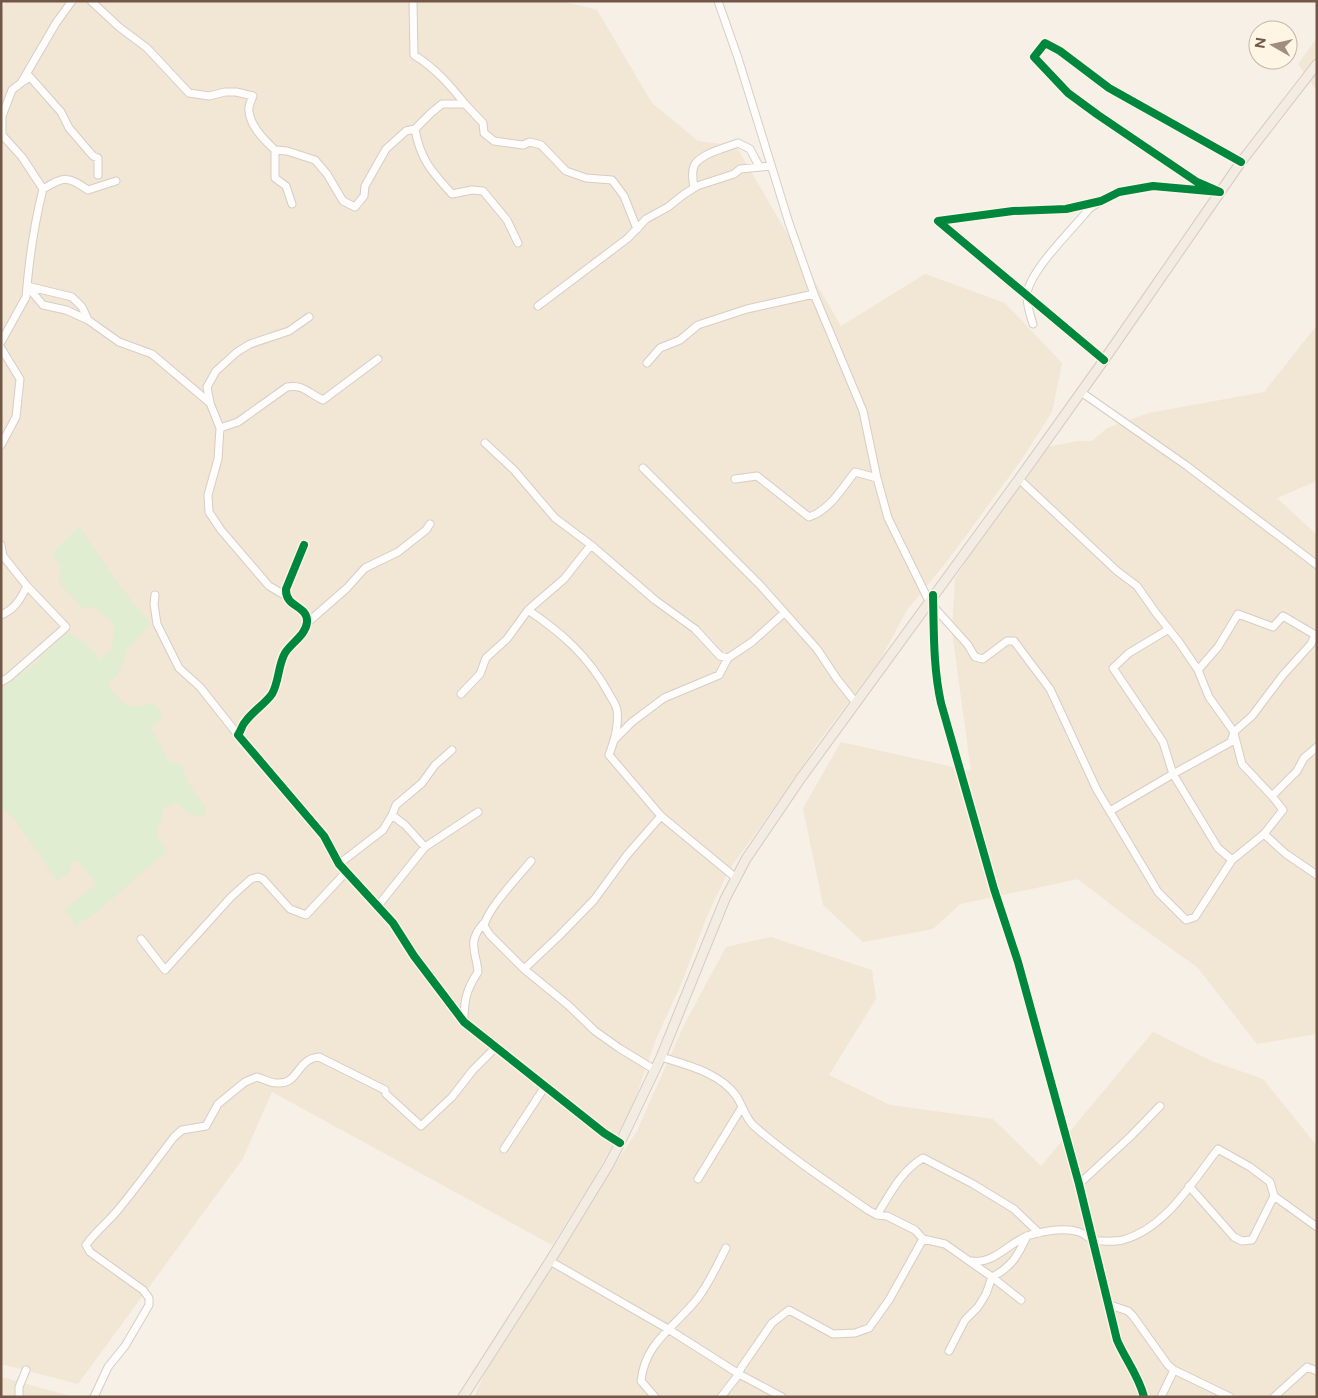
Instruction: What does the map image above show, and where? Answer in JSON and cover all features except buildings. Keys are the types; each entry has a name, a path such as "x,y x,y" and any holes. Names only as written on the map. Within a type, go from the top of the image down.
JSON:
{"main road":[{"path":"464,1397 608,1166 661,1057 721,908 736,878 770,822 1020,479 1241,162 1317,64"}],"street":[{"path":"21,83 56,23 72,1"},
{"path":"91,1 119,27 147,48 189,93 209,96 225,92 236,92 253,96 248,109 251,119 263,139 275,150 287,151 315,160 327,174 343,201 355,207 364,196 365,186 386,149 406,130 415,129 442,104 464,104"},
{"path":"413,1 414,55 429,64 445,79 464,104 483,123 484,133 494,141 523,145 530,142 541,145 566,171 586,178 612,180 624,196 637,229"},
{"path":"718,1 814,294 863,411 877,478 888,518 932,601 968,645 975,658 983,659 1007,641 1014,641 1050,689 1097,790 1158,892 1186,920 1195,917 1232,860 1264,834 1283,810 1242,764 1234,732 1209,698 1198,670 1137,586 1117,571 1020,479"},
{"path":"1220,192 1197,182 1098,115 1068,93 1034,57 1045,43 1060,51 1110,88 1241,162"},
{"path":"1,342 26,297 33,235 43,189 22,157 2,134 2,115 12,90 30,77 61,112 69,128 93,156 98,158 98,175"},
{"path":"415,129 418,146 431,170 452,194 472,190 482,191 506,220 518,243"},
{"path":"694,188 692,175 694,165 704,157 738,144 750,149 759,166"},
{"path":"275,150 275,178 286,186 292,204"},
{"path":"538,306 628,238 646,219 668,207 694,188 734,174 740,169 771,166"},
{"path":"43,189 60,179 68,178 88,190 116,181"},
{"path":"1034,324 1027,295 1032,279 1089,209 1100,201 1119,192 1153,186 1220,192"},
{"path":"1100,201 1066,209 1013,211 938,221 1104,360"},
{"path":"27,286 43,305 66,310 88,320 119,342 152,354 210,403"},
{"path":"27,286 72,297 82,307 88,320"},
{"path":"647,363 660,348 680,340 698,325 747,309 814,294"},
{"path":"307,623 304,612 288,600 286,596 269,586 209,512 208,496 218,459 220,428 210,403 207,387 216,371 237,352 250,344 289,331 309,316"},
{"path":"1,348 20,379 16,418 1,445"},
{"path":"220,428 238,422 287,387 301,386 313,396 323,400 378,359"},
{"path":"1081,392 1188,466 1317,565"},
{"path":"485,443 514,470 555,518 591,545 655,600 695,629 720,656 728,658"},
{"path":"643,468 759,584 817,649 856,703"},
{"path":"735,479 757,476 809,517 817,514 838,495 855,472 877,478"},
{"path":"238,735 245,722 273,692 282,658 304,630 307,623 347,588 365,568 398,552 426,530 430,524"},
{"path":"1,545 2,555 27,586 66,627 1,682"},
{"path":"462,694 480,674 486,658 507,640 528,610 564,579 591,545"},
{"path":"286,596 286,589 304,546"},
{"path":"1,614 12,610 27,586"},
{"path":"155,595 154,604 157,624 179,668 200,687 324,836 339,864 393,923 414,956 464,1022 546,1085 604,1133 620,1143"},
{"path":"932,601 935,664 941,703 994,889 1018,962 1079,1184 1117,1340 1144,1397"},
{"path":"528,610 556,629 587,660 605,687 617,710 614,740 609,756 661,816 736,878"},
{"path":"614,740 632,722 664,698 718,675 728,658 752,642 784,612"},
{"path":"1110,811 1231,742 1234,732 1252,716 1283,675 1311,644 1316,635 1283,616 1273,627 1238,614 1218,647 1198,670"},
{"path":"1169,629 1129,653 1113,668 1163,742 1173,774 1218,848 1232,860"},
{"path":"1272,796 1297,770 1304,758 1317,747"},
{"path":"339,864 383,830 396,805 422,783 435,765 452,750"},
{"path":"377,907 425,847 478,812"},
{"path":"392,815 405,825 425,847"},
{"path":"524,969 560,936 594,900 627,856 661,816"},
{"path":"1264,834 1286,854 1317,875"},
{"path":"464,1022 464,1000 478,972 473,940 499,900 531,861"},
{"path":"141,939 165,970 231,897 251,879 263,879 290,910 306,915 346,872"},
{"path":"484,924 490,935 524,969 595,1031 655,1070"},
{"path":"94,1397 108,1367 125,1346 149,1305 149,1298 142,1290 90,1252 86,1244 116,1212 174,1137 182,1130 206,1126 218,1104 246,1082 257,1077 276,1083 286,1083 292,1079 306,1060 319,1057 386,1092 421,1126 452,1097 473,1070 496,1047"},
{"path":"661,1057 699,1070 720,1080 737,1096 752,1124 792,1157 868,1210 877,1215 887,1216 915,1230 924,1239 946,1244 1021,1300"},
{"path":"504,1149 546,1085"},
{"path":"1079,1184 1160,1106"},
{"path":"698,1179 742,1107"},
{"path":"970,1261 987,1261 1027,1236 1048,1231 1072,1230 1082,1233 1092,1240 1122,1240 1150,1226 1167,1214 1218,1149 1250,1167 1270,1182 1274,1196 1315,1223"},
{"path":"877,1215 911,1165 923,1158 973,1184 1014,1209 1038,1233"},
{"path":"1189,1186 1234,1237 1242,1241 1252,1240 1274,1196"},
{"path":"949,1351 965,1320 978,1307 986,1294 992,1277 1005,1271 1017,1256 1027,1236"},
{"path":"721,1397 739,1374 741,1368 772,1323 789,1310 833,1334 855,1333 869,1328 924,1239"},
{"path":"655,1397 641,1381 642,1368 651,1348 699,1297 726,1248"},
{"path":"550,1261 668,1328 739,1374 782,1397"},
{"path":"1108,1304 1128,1311 1133,1316 1168,1366 1230,1397"},
{"path":"1274,1397 1307,1367 1317,1370"},
{"path":"19,1397 19,1386 26,1370"},
{"path":"1161,1397 1174,1370"}],"shaded area":[{"path":"6,1 562,1 597,10 652,103 698,141 736,146 841,326 925,274 1005,303 1062,363 1052,412 1022,459 948,560 907,610 880,660 817,744 729,870 707,916 682,982 656,1039 632,1108 595,1177 552,1245 272,1092 242,1160 78,1384 1,1364 1,12"},
{"path":"1317,38 1317,91 1298,64"},
{"path":"1317,325 1317,481 1277,498 1317,535 1317,1034 1257,1044 1197,967 1078,879 960,904 933,929 863,942 823,905 803,808 841,742 971,771 952,631 955,579 978,542 1019,484 1047,447 1078,441 1092,441 1107,428 1149,413 1264,392"},
{"path":"771,937 872,970 876,999 829,1075 890,1105 993,1119 1041,1166 1153,1032 1214,1062 1263,1079 1317,1146 1317,1397 474,1397 502,1336 637,1131 684,1025 726,947"},
{"path":"1,1377 74,1397 1,1397"}],"green space":[{"path":"79,526 120,586 151,624 128,648 120,671 108,685 128,705 139,706 155,703 163,716 151,728 170,763 182,764 187,781 206,808 204,817 189,814 176,802 163,808 163,816 156,834 167,851 97,912 75,926 65,909 96,884 78,861 70,862 71,871 57,881 13,817 1,809 1,689 36,663 66,632 87,644 100,660 112,648 114,624 93,606 83,609 59,583 60,566 52,553"}],"cycle path":[{"path":"1104,360 938,221 1013,211 1066,209 1101,201 1119,192 1153,186 1220,192 1197,182 1098,115 1068,93 1034,57 1045,43 1060,51 1109,88 1241,162"},
{"path":"304,545 286,589 289,600 304,612 307,622 306,627 285,653 272,694 248,718 238,735 324,836 339,864 393,923 414,956 464,1022 604,1133 620,1143"},
{"path":"933,595 935,662 941,703 994,889 1018,962 1079,1184 1117,1340 1139,1382 1144,1397"}]}
